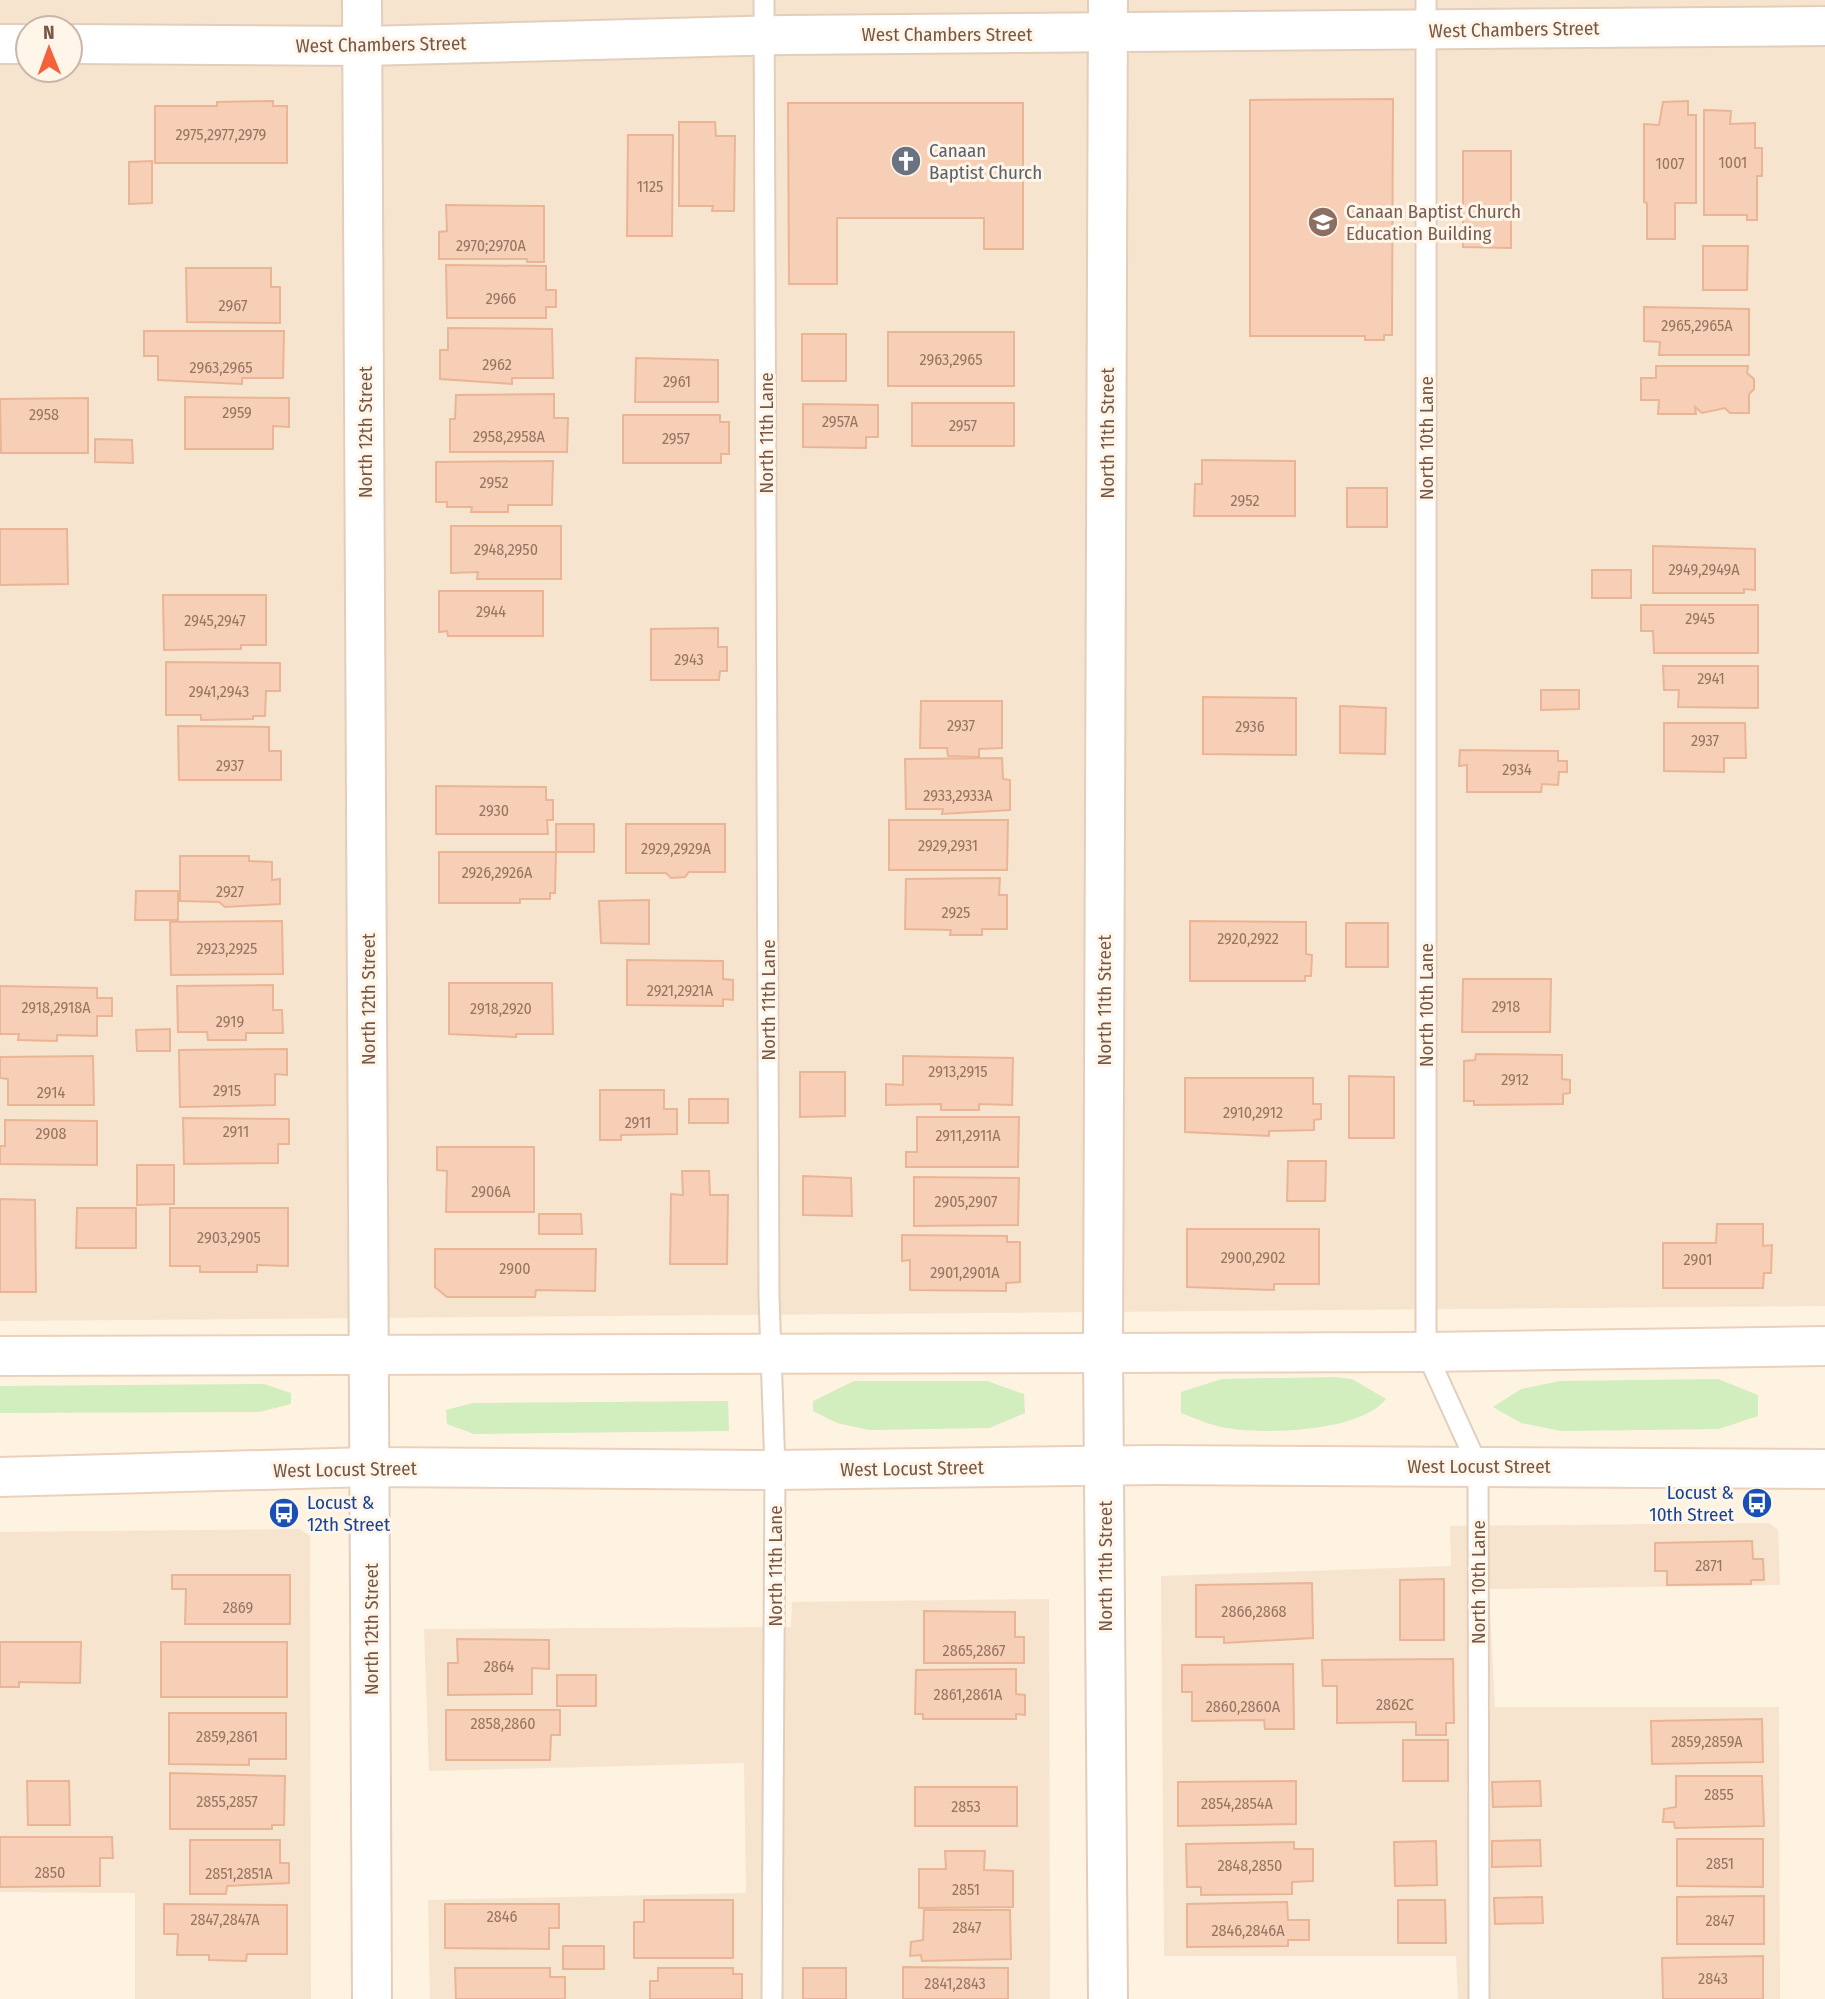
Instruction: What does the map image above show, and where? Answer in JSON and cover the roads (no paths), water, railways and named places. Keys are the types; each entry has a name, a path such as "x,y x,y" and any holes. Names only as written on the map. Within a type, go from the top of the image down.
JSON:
{"street":[{"name":"North 12th Street","path":"362,0 372,1999"},
{"name":"West Chambers Street","path":"84,44 363,46 764,18 1426,15 1825,26"},
{"name":"North 11th Street","path":"1108,17 1103,1351 1108,1999"},
{"path":"0,1356 1426,1352 1825,1346"},
{"name":"West Locust Street","path":"0,1477 370,1467 775,1470 1105,1465 1825,1469"}],"lane":[{"name":"North 10th Lane","path":"1426,15 1426,1352 1478,1466 1479,1999"},
{"name":"North 11th Lane","path":"764,18 770,1352 775,1470 772,1999"}],"place":[{"name":"Canaan Baptist Church","path":"906,161"},
{"name":"Canaan Baptist Church Education Building","path":"1323,222"},
{"name":"Locust & 10th Street","path":"1757,1503"},
{"name":"Locust & 12th Street","path":"284,1513"}]}
